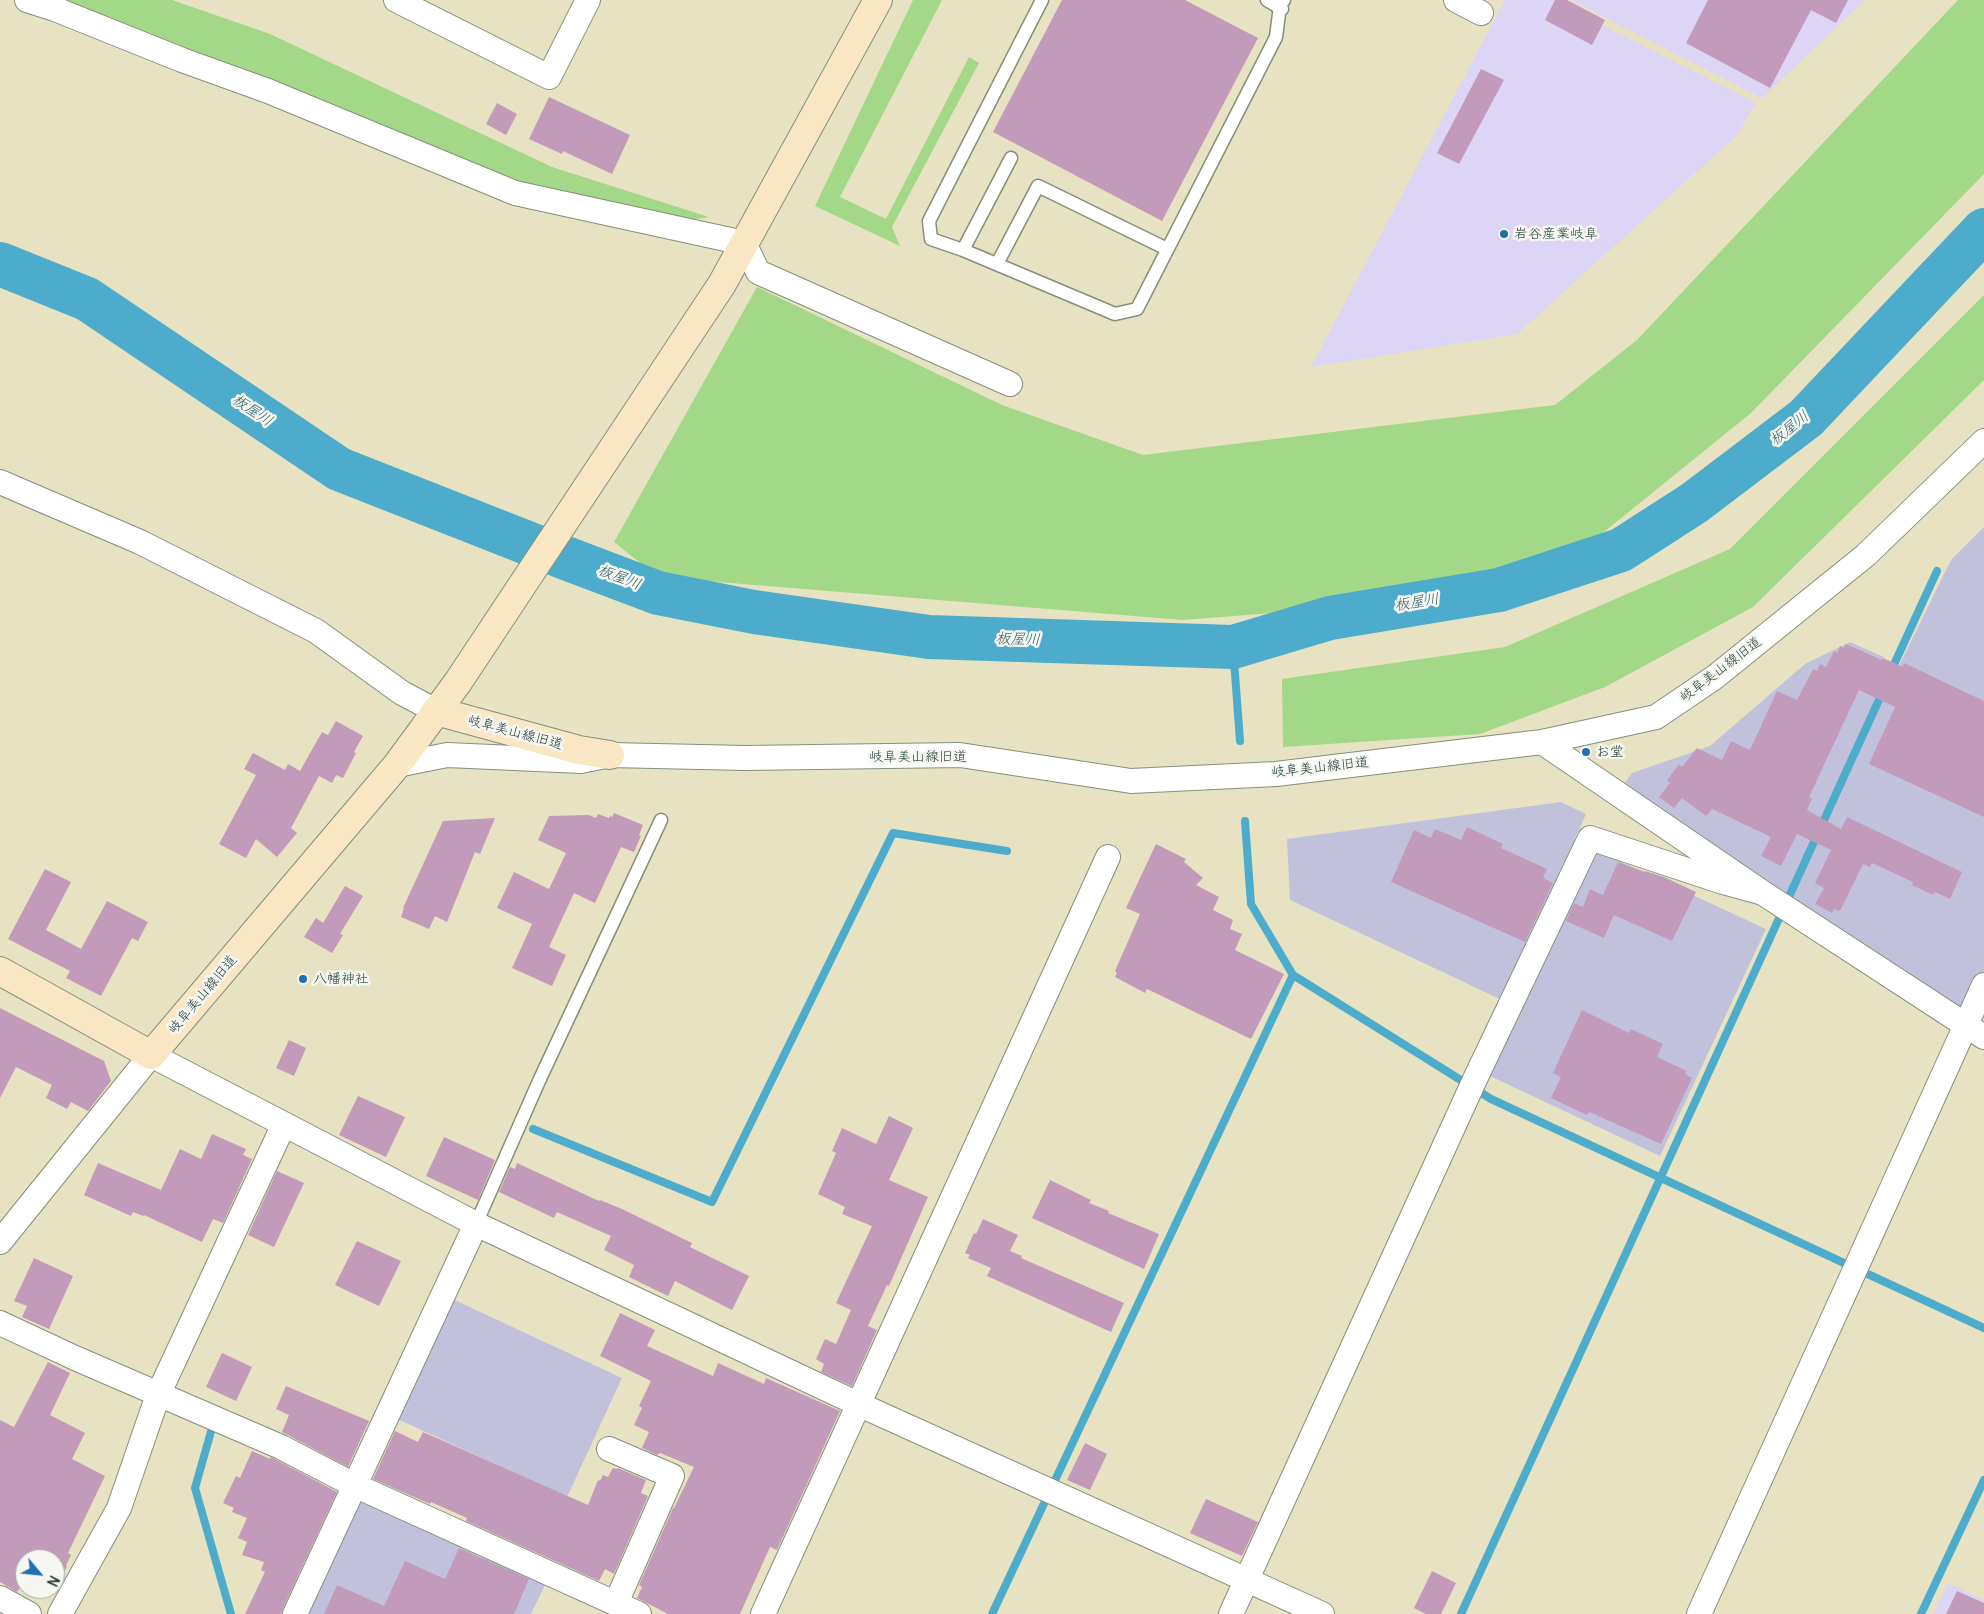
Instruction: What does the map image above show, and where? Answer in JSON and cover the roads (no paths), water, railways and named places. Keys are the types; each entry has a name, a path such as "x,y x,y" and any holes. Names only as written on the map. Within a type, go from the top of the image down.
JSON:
{"street":[{"path":"26,0 55,9 182,60 268,91 515,193 744,243"},
{"path":"396,0 549,77 588,0"},
{"path":"0,482 140,542 316,631 402,693 436,711 458,682 722,284 878,0"},
{"path":"1456,0 1481,13"},
{"path":"744,243 758,272 1010,384"},
{"name":"岐阜美山線旧道","path":"0,1242 151,1055 397,766 436,711 579,750 610,755 745,758 960,756 1131,781 1276,774 1542,742 1656,718 1715,677 1866,555 1984,441"},
{"path":"1542,742 1763,893 1975,1031"},
{"path":"397,766 447,755 581,761 610,755"},
{"path":"1231,1614 1472,1087 1590,838 1763,893"},
{"path":"763,1614 1108,857"},
{"path":"0,971 151,1055 476,1224 858,1404 1322,1614"},
{"path":"1698,1614 1975,1031 1984,984"},
{"path":"60,1614 119,1508 158,1395 284,1124"},
{"path":"295,1614 476,1224"},
{"path":"0,1322 158,1395 281,1448 354,1485 640,1614"},
{"path":"609,1449 672,1476 616,1603"},
{"path":"0,1598 29,1614"}],"lane":[{"path":"1042,0 929,221 931,238 1115,314 1137,309 1276,37 1282,5 1267,0"},
{"path":"963,250 1011,158"},
{"path":"997,264 1038,186 1168,250"},
{"path":"476,1224 539,1081 661,820"}],"waterway":[{"name":"板屋川","path":"0,264 87,299 339,469 658,593 754,612 929,637 1233,647 1330,618 1499,590 1621,550 1694,503 1806,418 1984,230"},
{"path":"1891,671 1937,571"},
{"path":"1233,647 1240,741"},
{"path":"1461,1614 1883,691"},
{"path":"1245,821 1251,904 1293,975 1491,1099 1984,1328"},
{"path":"533,1129 712,1202 893,833 1007,851"},
{"path":"992,1614 1293,975"},
{"path":"214,1421 195,1488 231,1614"},
{"path":"1921,1614 1984,1480"}],"place":[{"name":"岩谷産業岐阜","path":"1504,234"},
{"name":"お堂","path":"1586,752"},
{"name":"八幡神社","path":"303,979"}]}
